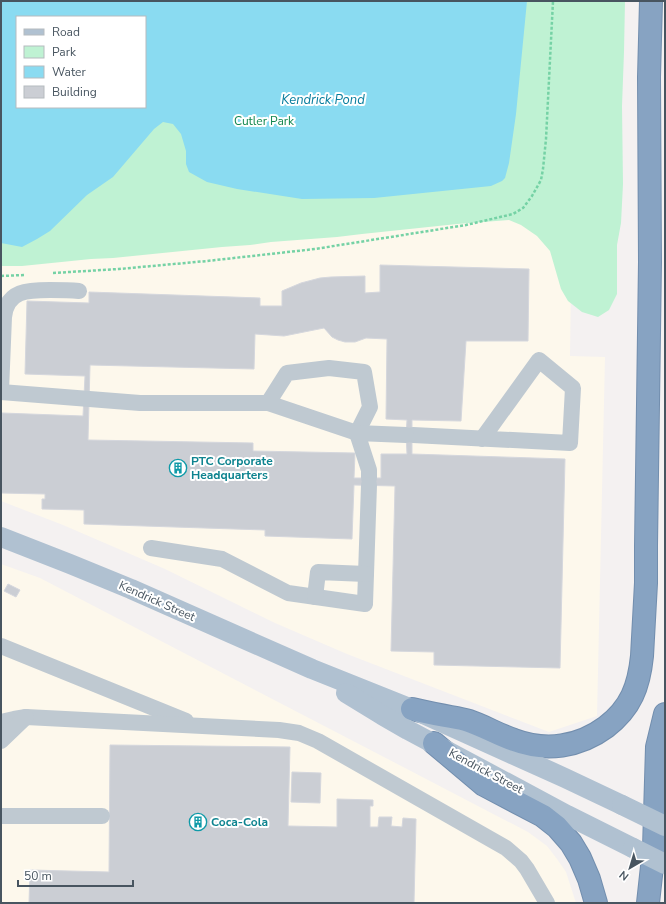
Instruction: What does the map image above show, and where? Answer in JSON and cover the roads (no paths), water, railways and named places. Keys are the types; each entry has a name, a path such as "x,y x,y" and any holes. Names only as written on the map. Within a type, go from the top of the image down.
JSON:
{"highway":[{"path":"412,710 468,720 514,740 535,746 555,747 575,743 603,729 624,711 636,688 641,668 646,583 650,262 649,77 652,1"},
{"path":"648,903 654,848 657,747 665,714"},
{"path":"434,743 484,785 543,816 557,827 572,844 580,858 589,879 596,903"}],"main road":[{"name":"Kendrick Street","path":"1,537 131,589 312,669 412,710 565,778 665,826"},
{"name":"Kendrick Street","path":"312,669 376,711 574,818 665,864"}],"lane":[{"path":"79,290 35,290 23,292 14,296 8,304 3,307 4,317 1,391 140,403 268,403 357,433 410,435 482,439 570,443 573,388 539,360 482,439"},
{"path":"151,548 222,559 288,593 365,604 369,470 357,433 370,407 364,372 329,368 287,373 268,403"},
{"path":"315,597 318,572 366,574"},
{"path":"1,646 199,726"},
{"path":"1,741 26,717"},
{"path":"1,722 26,717 289,731 299,733 318,741 506,848 527,869 547,903"},
{"path":"1,816 102,816"}],"water":[{"name":"Kendrick Pond","path":"1,1 527,1 516,114 509,163 505,178 502,181 491,186 374,198 302,199 237,189 207,182 189,172 186,164 186,151 181,134 173,124 163,122 154,129 113,177 87,195 50,231 22,247 1,243"}],"place":[{"name":"PTC Corporate Headquarters","path":"178,468"},
{"name":"Coca-Cola","path":"198,822"}],"park label":[{"name":"Cutler Park","path":"264,121"}]}
